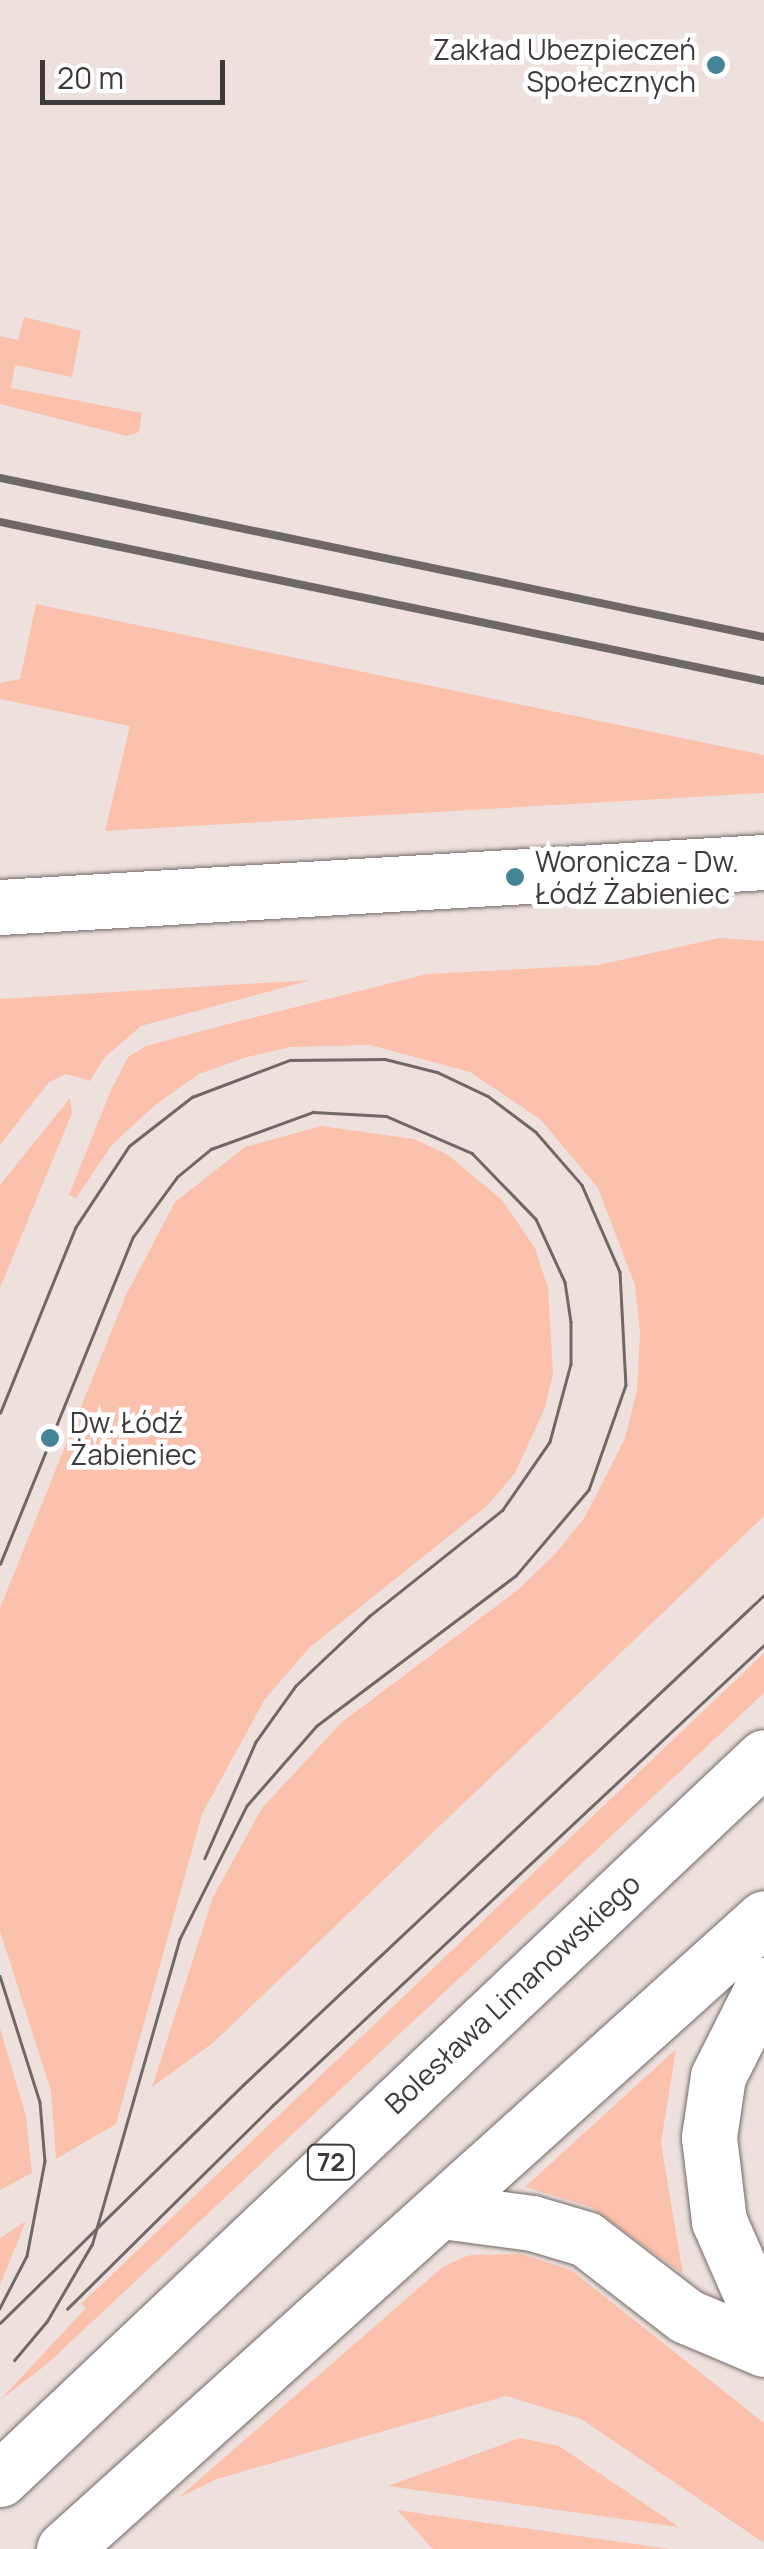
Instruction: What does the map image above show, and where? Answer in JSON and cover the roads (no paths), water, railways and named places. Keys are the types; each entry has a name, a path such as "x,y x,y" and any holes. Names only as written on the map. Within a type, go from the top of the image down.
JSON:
{"main road":[{"path":"0,907 764,862"},
{"name":"Bolesława Limanowskiego","path":"10,2458 764,1757"},
{"path":"64,2549 764,1918"},
{"path":"764,1985 718,2076 709,2137 719,2221 764,2324"},
{"path":"442,2210 532,2222 586,2239 686,2316 764,2348"}],"tram line":[{"path":"0,1413 75,1228 129,1146 192,1097 290,1060 385,1059 437,1072 488,1096 536,1132 582,1185 620,1272 626,1385 589,1490 516,1576 317,1726 247,1806 180,1939 92,2245 47,2322 15,2360"},
{"path":"0,1564 133,1237 177,1177 211,1149 313,1112 386,1116 472,1153 536,1219 565,1282 571,1322 571,1364 550,1442 503,1510 370,1616 296,1686 256,1742 205,1858"},
{"path":"0,2323 243,2085 764,1595"},
{"path":"67,2309 272,2106 764,1645"},
{"path":"0,1976 40,2102 45,2161 27,2256 0,2308"}],"railway":[{"path":"0,478 764,637"},
{"path":"0,522 764,681"}],"place":[{"name":"Zakład Ubezpieczeń Społecznych","path":"716,65"},
{"name":"Woronicza - Dw. Łódź Żabieniec","path":"515,877"},
{"name":"Dw. Łódź Żabieniec","path":"50,1438"}]}
